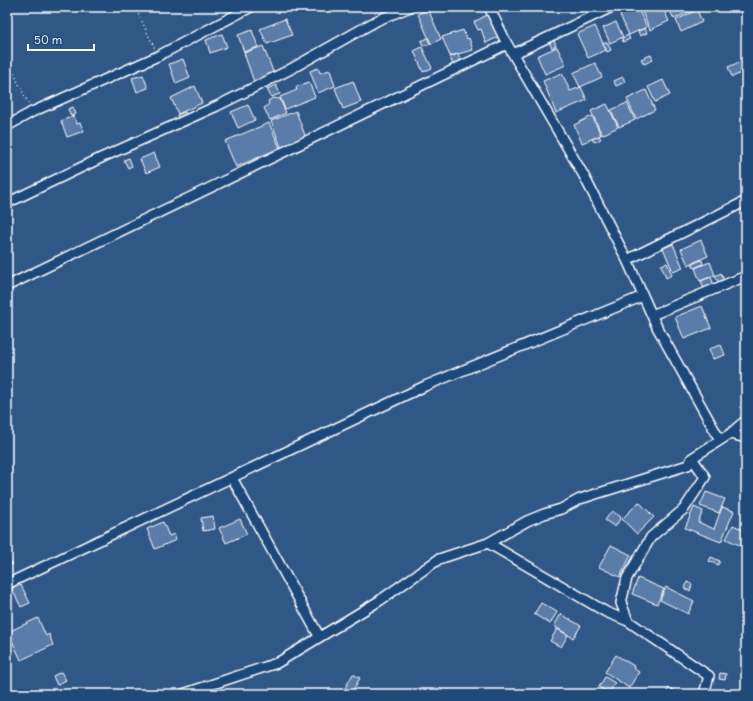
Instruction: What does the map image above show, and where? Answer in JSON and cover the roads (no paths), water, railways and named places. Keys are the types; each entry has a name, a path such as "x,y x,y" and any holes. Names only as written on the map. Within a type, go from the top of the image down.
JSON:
{"street":[{"path":"7,126 32,112 158,56 251,7"},
{"path":"7,203 103,157 217,106 289,70 378,20 410,7"},
{"path":"489,7 507,44 584,176 627,260 652,315 720,440"},
{"path":"513,54 612,7"},
{"path":"7,286 507,44"},
{"path":"627,260 746,202"},
{"path":"652,315 746,278"},
{"path":"7,584 426,386 643,296"},
{"path":"183,694 277,663 319,636 379,601 439,559 488,543 544,514 562,509 580,499 688,465 692,458 730,434 746,420"},
{"path":"730,434 746,438"},
{"path":"628,621 621,603 627,578 651,536 684,509 705,476 692,458"},
{"path":"232,478 319,636"},
{"path":"488,543 606,612 628,621 709,676 704,694"}]}
